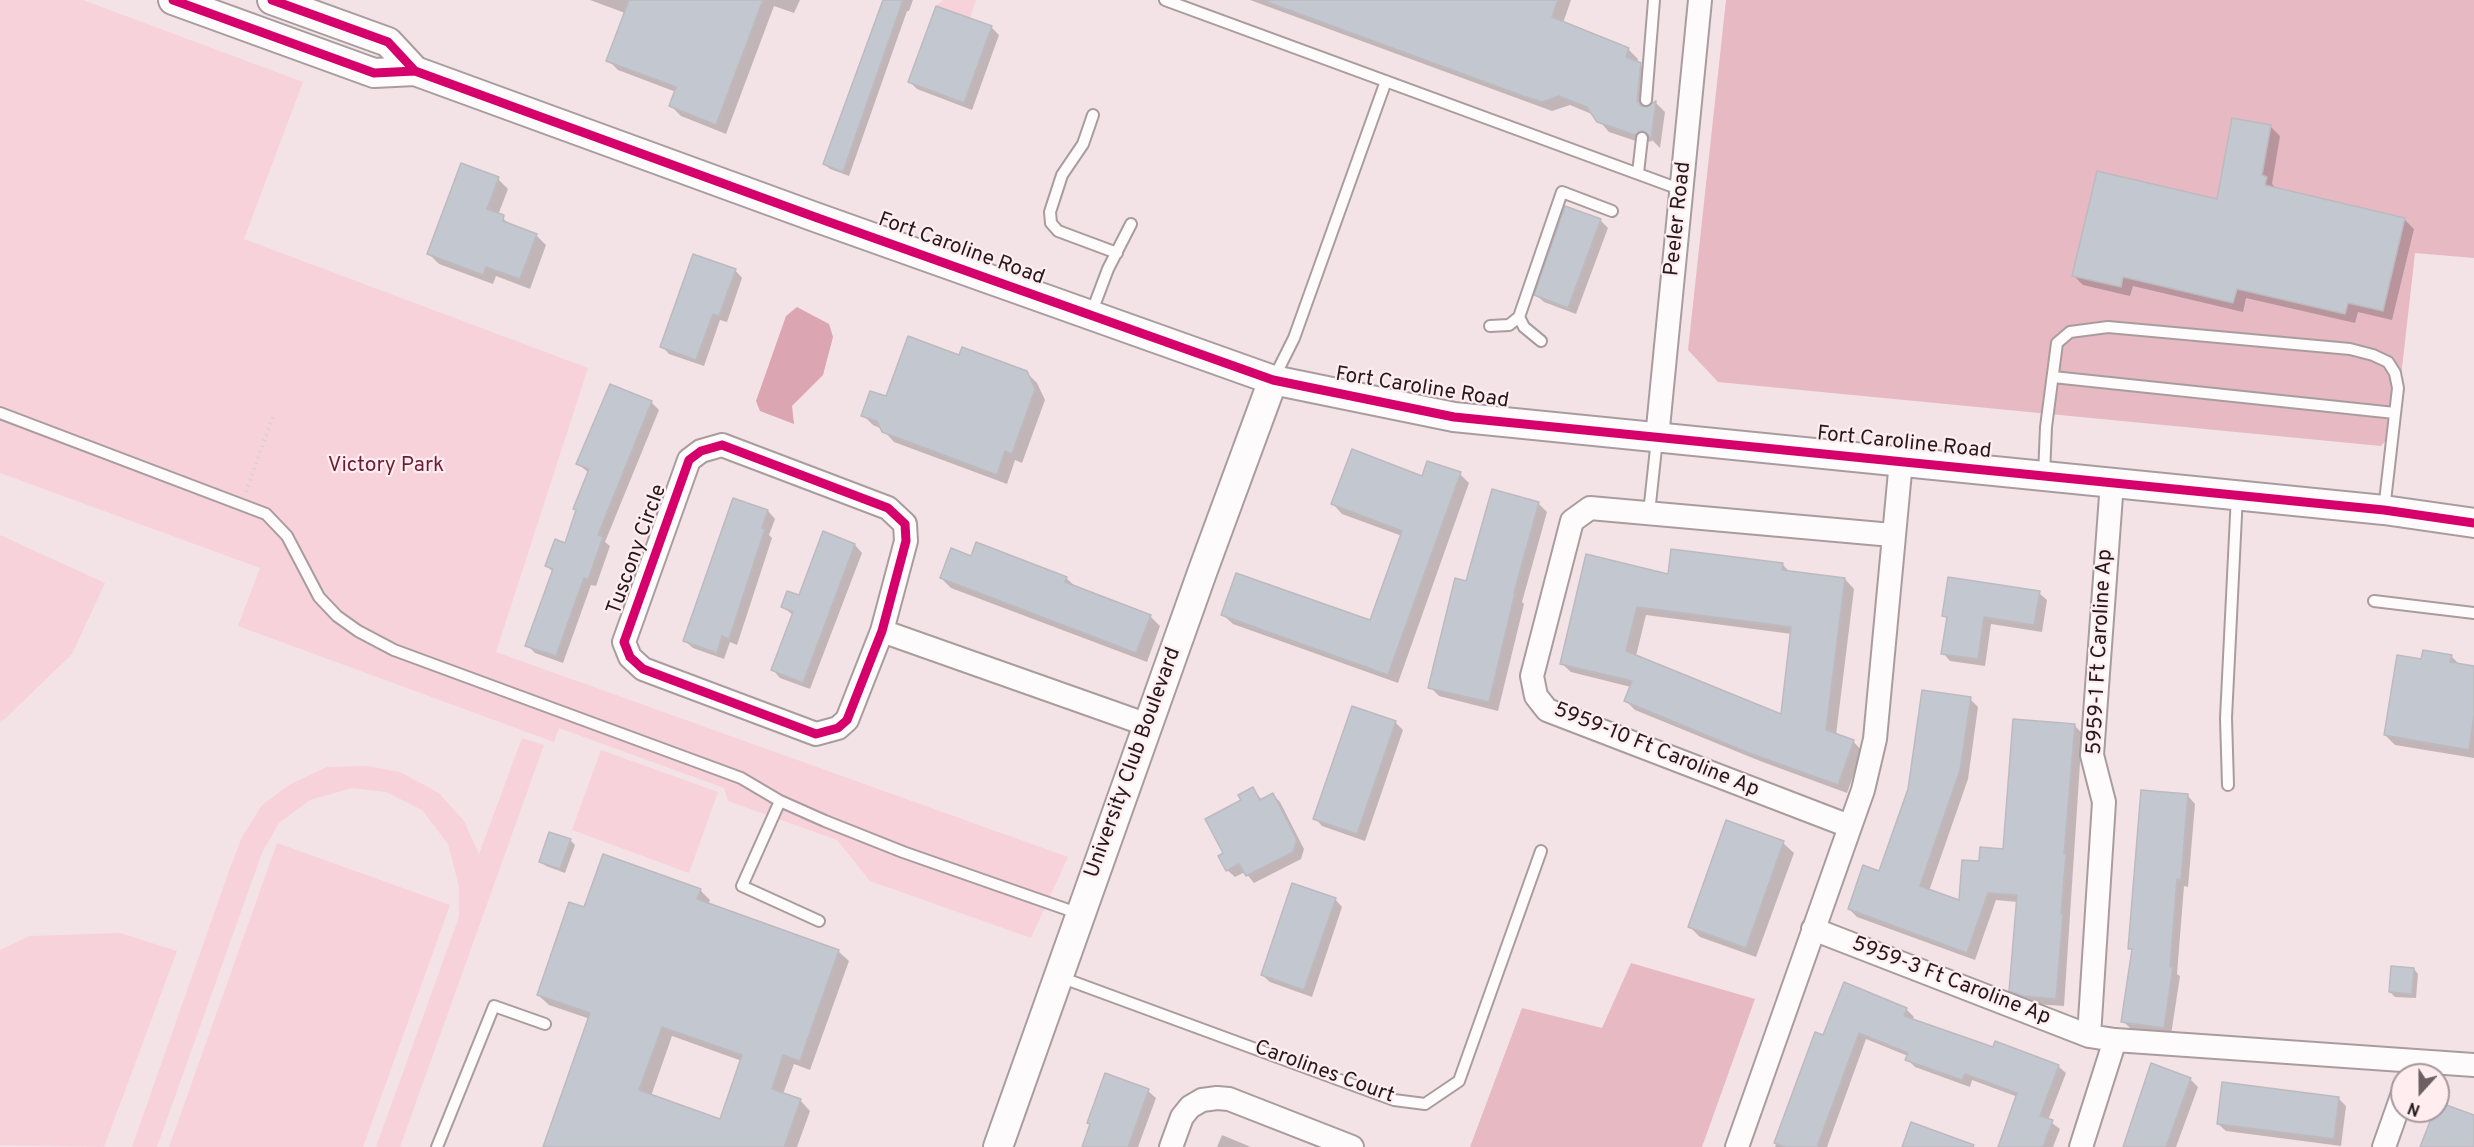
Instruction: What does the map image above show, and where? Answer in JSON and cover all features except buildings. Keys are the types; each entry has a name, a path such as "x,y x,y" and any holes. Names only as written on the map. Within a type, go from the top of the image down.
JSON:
{"street":[{"name":"Fort Caroline Road","path":"173,0 374,73 415,70 1090,316 1273,380 1454,417 2384,510 2474,523"},
{"name":"Fort Caroline Road","path":"272,0 388,42 415,70"},
{"name":"Peeler Road","path":"1657,438 1700,0"},
{"name":"University Club Boulevard","path":"998,1147 1273,380"},
{"name":"Tuscony Circle","path":"722,445 888,508 905,524 906,541 882,631 847,720 838,728 816,735 643,669 630,657 624,642 689,460 701,451 722,445"},
{"path":"1737,1147 1812,929 1863,790 1875,739 1892,534 1901,461"},
{"name":"5959-1 Ft Caroline Ap","path":"2089,1036 2104,802 2092,755 2112,482"},
{"name":"5959-10 Ft Caroline Ap","path":"1849,826 1547,710 1536,696 1532,676 1572,521 1590,508 1892,534"},
{"path":"882,631 1148,725"},
{"name":"5959-3 Ft Caroline Ap","path":"1812,929 2089,1036 2390,1066"},
{"path":"2081,1147 2115,1040"},
{"name":"5959-3 Ft Caroline Ap","path":"2450,1066 2474,1065"},
{"path":"1171,1147 1182,1117 1190,1107 1202,1100 1217,1098 1229,1099 1352,1147"},
{"path":"2384,1147 2392,1123"}],"lane":[{"path":"1165,0 1683,190"},
{"path":"1646,100 1654,0"},
{"path":"1273,380 1294,338 1386,81"},
{"path":"1092,115 1083,144 1062,175 1050,212 1052,223 1058,231 1117,253"},
{"path":"1638,173 1642,138"},
{"path":"1490,326 1509,325 1519,317 1562,192 1612,211"},
{"path":"1090,316 1131,224"},
{"path":"1519,317 1524,327 1541,341"},
{"path":"2044,476 2046,427 2057,343 2070,332 2108,327 2338,348 2373,355 2388,362 2395,373 2398,388 2384,510"},
{"path":"2053,377 2395,413"},
{"path":"0,413 266,514 274,520 286,536 319,597 337,616 358,631 394,650 741,778 780,801 903,852 1081,914"},
{"path":"1649,513 1657,438"},
{"path":"2228,784 2226,718 2237,495"},
{"path":"2374,601 2474,613"},
{"path":"780,801 742,886 819,921"},
{"name":"Carolines Court","path":"1059,976 1394,1100 1425,1104 1459,1081 1541,851"},
{"path":"437,1147 494,1006 545,1024"}],"path":[{"path":"242,505 273,416"}],"green space":[{"name":"Victory Park","path":"0,0 83,0 303,82 244,239 588,368 496,652 1068,857 1031,938 870,881 837,840 728,801 724,788 559,728 554,742 238,626 260,568 0,473"},
{"path":"943,0 976,0 970,18 936,6"},
{"path":"0,535 105,583 72,654 5,719 0,721"},
{"path":"522,738 544,745 400,1147 376,1147 459,917 459,886 448,844 422,810 386,792 352,788 310,800 279,823 262,853 157,1147 132,1147 230,868 242,837 262,805 289,785 327,767 367,766 400,772 439,793 464,821 479,854"},
{"path":"601,750 718,792 689,873 572,830"},
{"path":"277,843 450,905 363,1147 169,1147"},
{"path":"120,933 177,951 104,1147 0,1145 0,950 30,936"}],"shaded area":[{"path":"1726,0 2474,0 2474,258 2415,253 2395,430 2381,446 1718,382 1688,350"},
{"path":"797,307 829,324 833,337 823,375 792,406 794,424 760,411 756,401 786,316"},
{"path":"1631,963 1755,999 1702,1147 1470,1147 1522,1008 1602,1028"}],"cycle path":[{"path":"173,0 374,73 415,71 815,217 1273,380 1454,417 2384,510 2474,523"},
{"path":"272,0 388,42 415,71"},
{"path":"722,445 888,508 905,524 906,541 882,631 847,720 838,728 816,734 643,669 630,657 624,642 689,460 701,451 722,445"}]}
